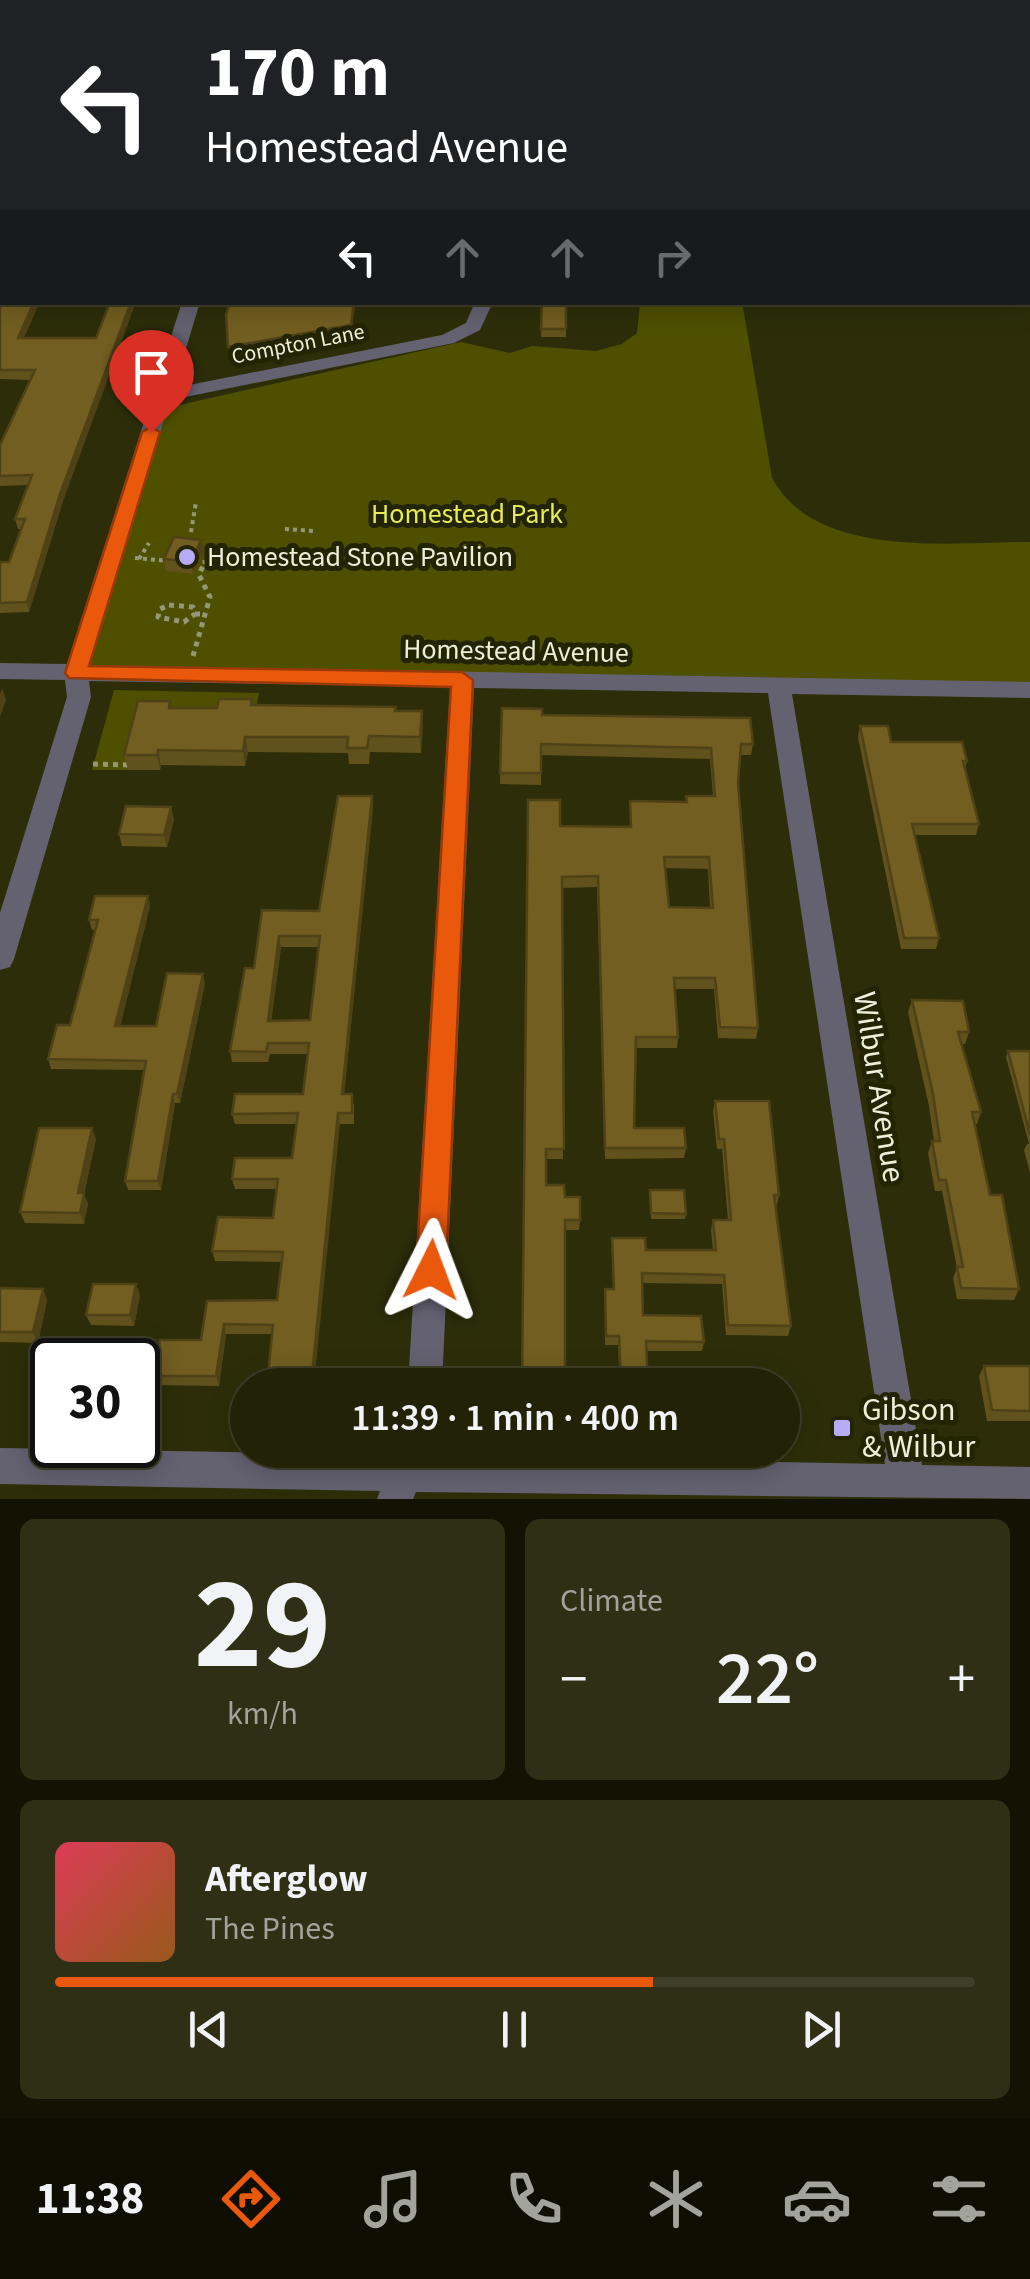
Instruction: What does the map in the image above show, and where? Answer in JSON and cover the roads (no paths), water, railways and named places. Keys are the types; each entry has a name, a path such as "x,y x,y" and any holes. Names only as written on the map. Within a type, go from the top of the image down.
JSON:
{"street":[{"path":"0,959 79,697 76,673 190,305"},
{"name":"Compton Lane","path":"162,396 447,339 474,326 483,305"},
{"name":"Homestead Avenue","path":"0,672 1030,690"},
{"path":"426,1368 462,680"},
{"name":"Wilbur Avenue","path":"779,686 908,1491"},
{"path":"0,1466 406,1474 908,1491 1030,1485"}],"place":[{"name":"Homestead Stone Pavilion","path":"187,557"},
{"name":"Gibson & Wilbur","path":"842,1428"}],"park label":[{"name":"Homestead Park","path":"467,514"}]}
